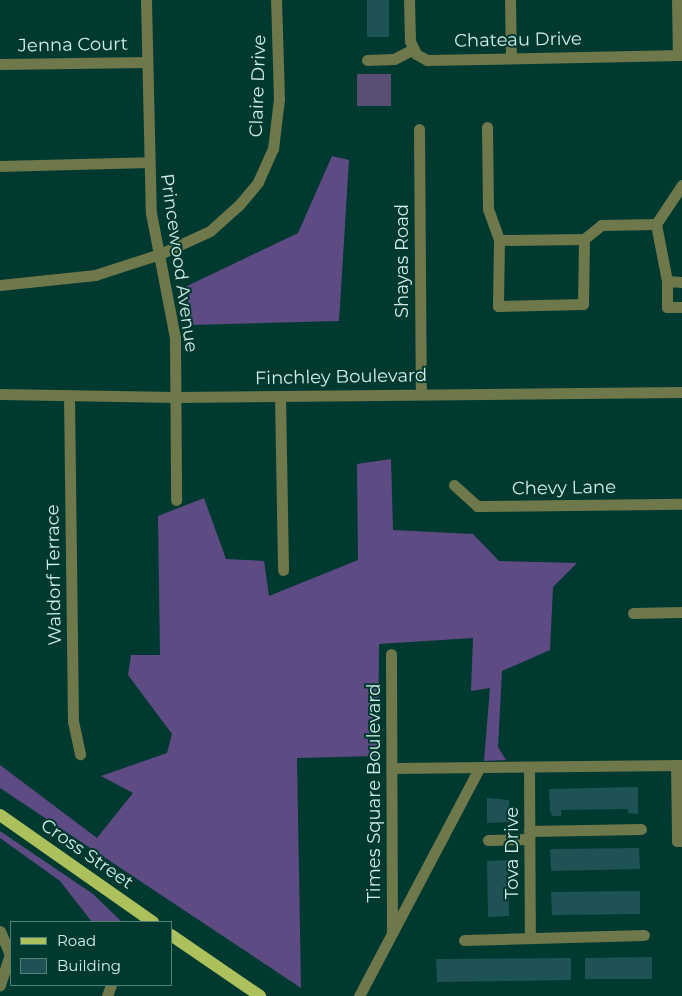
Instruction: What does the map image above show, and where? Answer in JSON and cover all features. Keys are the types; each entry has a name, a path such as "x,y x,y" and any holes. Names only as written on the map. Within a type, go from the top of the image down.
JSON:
{"main road":[{"name":"Cross Street","path":"0,815 148,921"},
{"path":"172,936 260,996"}],"street":[{"name":"Princewood Avenue","path":"146,0 150,213 160,254 175,338 176,500"},
{"name":"Claire Drive","path":"0,285 96,275 160,254 210,231 239,205 262,174 273,149 279,99 276,0"},
{"path":"367,60 394,59 414,49 409,0"},
{"path":"510,0 511,57"},
{"name":"Chateau Drive","path":"414,49 427,60 680,55 676,0"},
{"name":"Jenna Court","path":"0,64 147,62"},
{"path":"487,127 488,210 499,240 498,306 583,304 584,239"},
{"name":"Shayas Road","path":"419,129 420,393"},
{"path":"0,166 148,162"},
{"path":"682,185 656,224 667,281 667,307 682,307"},
{"path":"499,240 584,239 601,225 656,224"},
{"path":"667,281 682,282"},
{"name":"Finchley Boulevard","path":"0,394 175,397 420,393 682,392"},
{"name":"Waldorf Terrace","path":"69,395 73,721 80,754"},
{"path":"280,396 283,570"},
{"name":"Chevy Lane","path":"454,485 477,506 682,504"},
{"path":"633,613 682,612"},
{"name":"Times Square Boulevard","path":"391,654 393,768 392,932"},
{"path":"393,768 529,769 679,765 678,841 682,841"},
{"path":"359,996 479,768"},
{"name":"Tova Drive","path":"529,769 530,937"},
{"path":"488,840 529,835 641,829"},
{"path":"0,931 10,954 0,985"},
{"path":"464,940 644,935"}],"shaded area":[{"path":"357,74 391,74 391,106 357,106"},
{"path":"332,156 349,160 339,321 190,325 187,286 298,233"},
{"path":"391,459 393,530 473,534 499,561 577,563 553,587 550,650 502,671 498,747 506,760 484,761 490,688 471,691 473,638 379,644 378,756 297,758 301,988 0,788 0,765 97,838 133,793 101,776 167,753 172,734 128,675 131,655 160,655 158,516 204,498 226,559 264,561 269,596 358,560 357,464"},
{"path":"0,831 93,894 121,921 91,921 60,881 0,838"}],"building":[{"path":"367,0 389,0 389,37 367,37"},
{"path":"638,787 638,814 628,813 628,809 561,810 561,816 552,816 550,810 549,789"},
{"path":"487,798 509,800 509,822 487,823"},
{"path":"639,848 640,869 551,871 550,849"},
{"path":"508,860 509,916 488,917 487,861"},
{"path":"640,891 640,914 552,915 551,892"},
{"path":"652,957 652,979 585,979 585,958"},
{"path":"571,958 571,980 437,982 436,959"}]}
